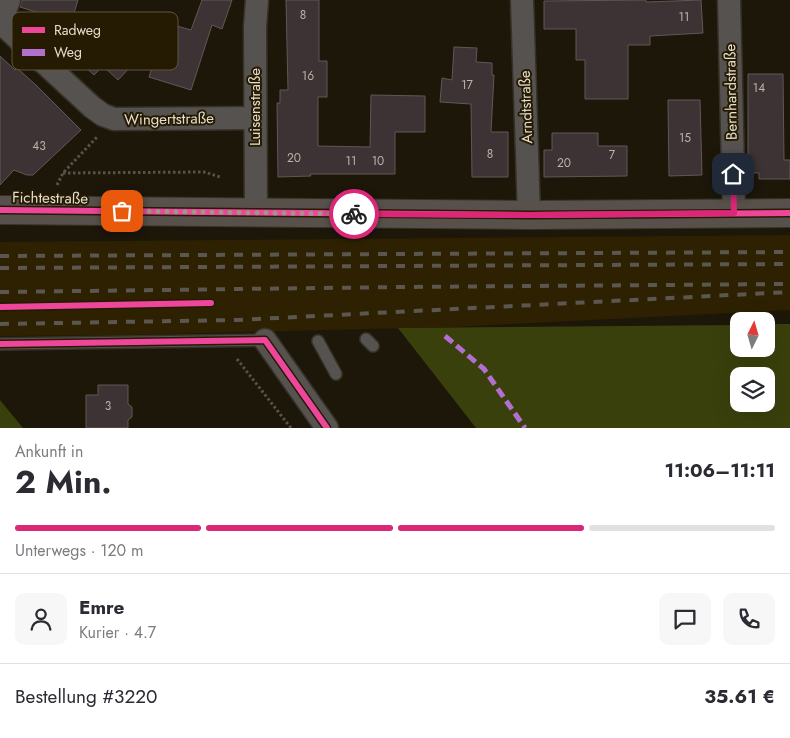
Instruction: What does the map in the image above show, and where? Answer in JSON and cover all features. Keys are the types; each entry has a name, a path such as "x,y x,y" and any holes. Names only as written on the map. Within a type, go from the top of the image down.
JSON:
{"main road":[{"name":"Fichtestraße","path":"0,210 529,215 790,213"}],"street":[{"path":"1,22 9,0"},
{"name":"Luisenstraße","path":"256,213 255,27 257,0"},
{"name":"Arndtstraße","path":"522,0 529,215"},
{"name":"Bernhardstraße","path":"729,0 734,213"},
{"name":"Wingertstraße","path":"1,22 12,32"},
{"name":"Wingertstraße","path":"53,70 92,106 114,120 255,118"},
{"path":"266,340 327,428"}],"lane":[{"path":"0,344 266,340"},
{"path":"318,341 336,374"}],"path":[{"path":"45,210 63,173 114,120"},
{"path":"63,173 204,172 220,177"},
{"path":"237,358 291,428"}],"shaded area":[{"path":"790,235 790,310 453,327 126,335 0,336 0,242"}],"green space":[{"path":"775,324 790,324 790,428 476,428 398,328 730,325 730,358 775,358"},
{"path":"0,400 23,428 0,428"}],"building":[{"path":"22,0 78,0 74,12 36,12 20,7"},
{"path":"202,0 232,0 222,29 212,25 191,90 149,77 151,70 178,70 178,26 191,30"},
{"path":"286,0 319,0 319,61 327,61 327,97 318,97 318,146 370,147 371,95 425,96 425,132 395,132 395,174 310,174 311,176 278,177 277,103 280,103 280,90 288,90"},
{"path":"646,0 646,2 701,0 703,33 650,36 650,45 628,45 628,99 585,99 585,60 576,60 576,29 544,29 544,1"},
{"path":"454,47 477,48 476,62 492,63 492,75 494,75 491,132 508,132 508,177 472,177 471,104 440,102 442,78 452,80"},
{"path":"0,56 12,67 12,70 19,70 37,86 81,130 33,175 27,175 14,170 0,185"},
{"path":"89,70 99,70 94,75"},
{"path":"107,70 127,70 118,80"},
{"path":"748,74 783,74 784,160 790,160 790,179 759,179 759,173 748,173"},
{"path":"668,100 700,100 702,175 669,176"},
{"path":"552,133 598,133 598,146 627,146 627,176 544,177 544,150 552,150"},
{"path":"98,385 128,385 128,404 132,407 132,417 128,420 128,428 86,428 86,395 98,395"}],"railway":[{"path":"0,256 790,252"},
{"path":"0,268 790,264"},
{"path":"0,292 790,284"},
{"path":"0,324 237,320 790,292"}],"marked path":[{"path":"445,336 484,369 525,428"}],"cycle path":[{"path":"0,210 529,215 790,213"},
{"path":"0,307 211,303"},
{"path":"0,344 265,340 327,428"}],"way so far":[{"path":"122,211 354,214"}],"route":[{"path":"354,214 734,213 733,174"}]}
